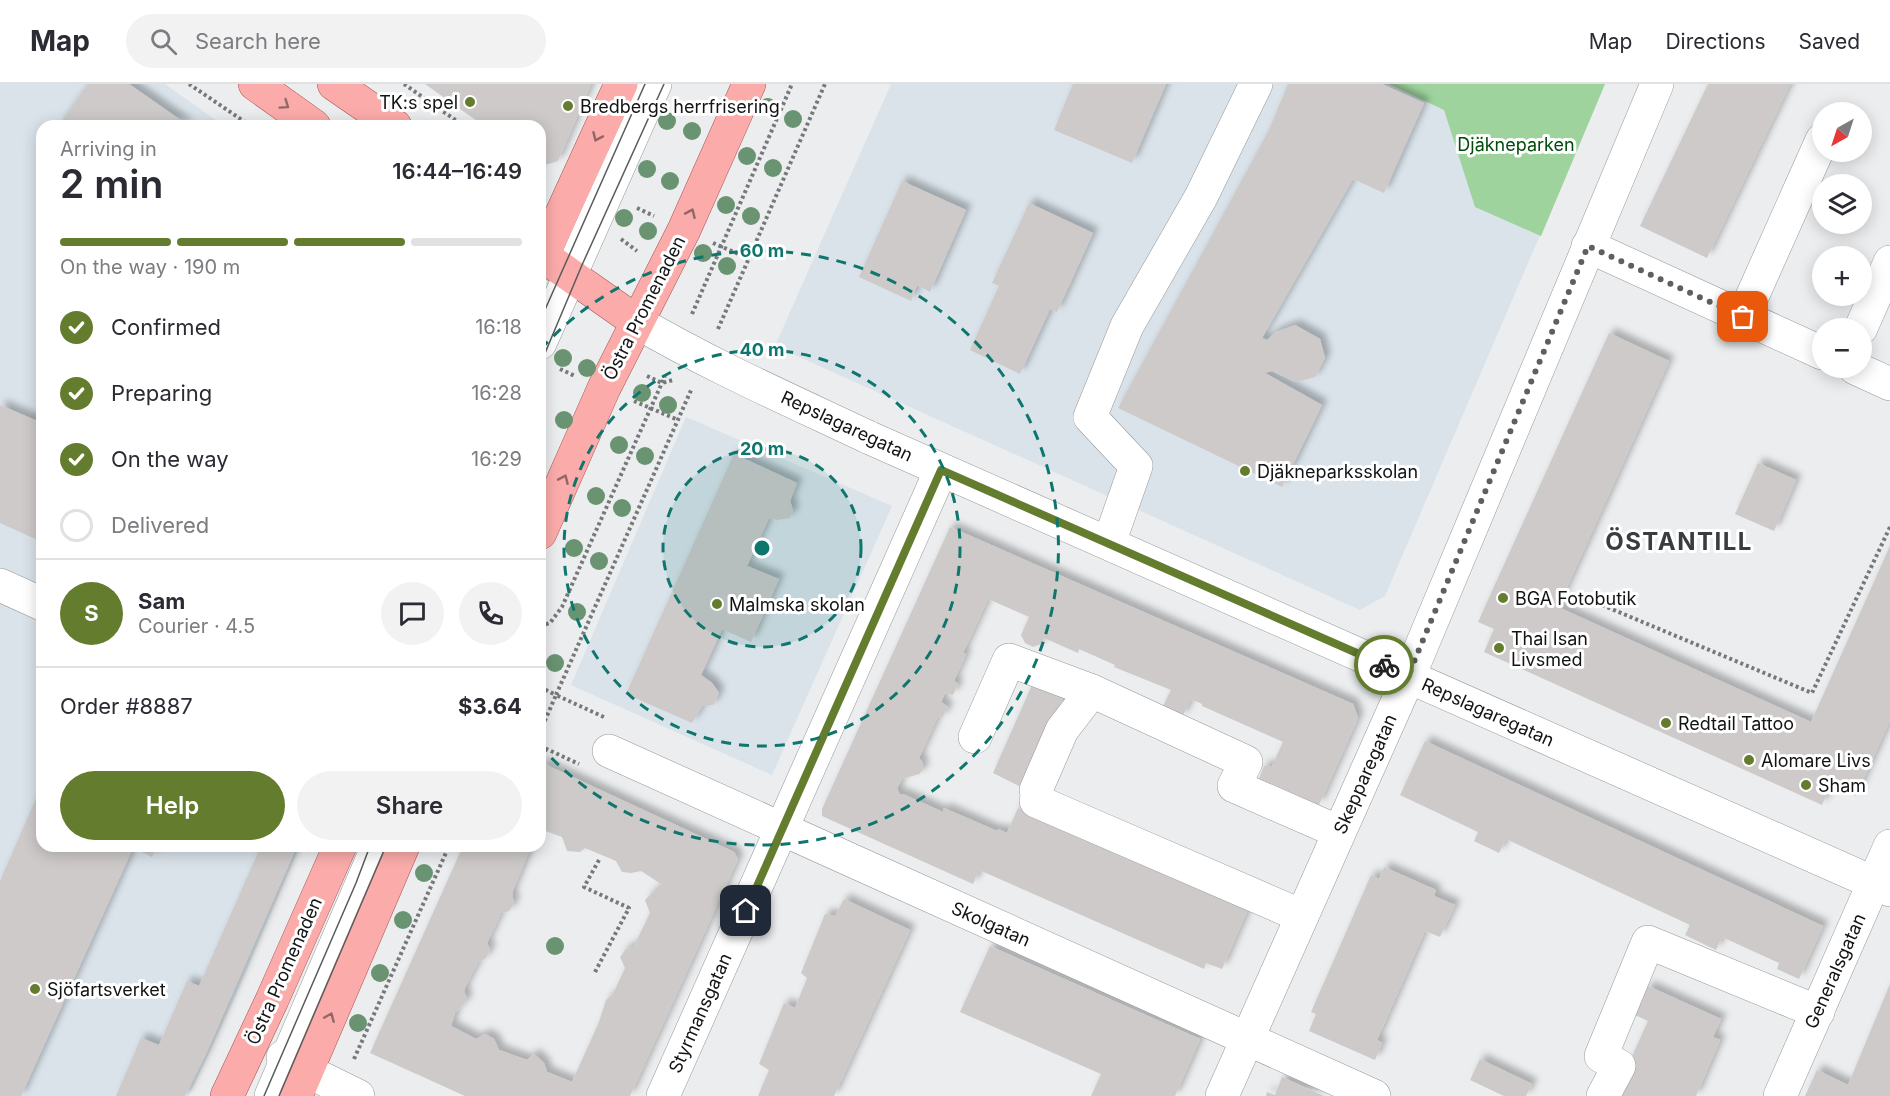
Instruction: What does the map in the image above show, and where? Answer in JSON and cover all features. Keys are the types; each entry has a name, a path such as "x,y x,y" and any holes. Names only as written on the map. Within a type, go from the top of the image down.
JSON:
{"main road":[{"path":"255,84 306,120"},
{"path":"334,84 386,120"},
{"path":"546,244 621,84"},
{"name":"Östra Promenaden","path":"546,518 604,388 684,230 749,84"},
{"name":"Repslagaregatan","path":"546,258 637,322"},
{"name":"Östra Promenaden","path":"233,1083 337,852"},
{"name":"Östra Promenaden","path":"291,1069 399,852"}],"street":[{"path":"546,329 655,84"},
{"path":"1109,543 1136,466 1090,417 1127,326 1201,197 1256,84"},
{"name":"Skepparegatan","path":"1222,1096 1408,676 1657,84"},
{"path":"1743,317 1812,162"},
{"path":"1588,246 1812,348"},
{"path":"1865,318 1890,262"},
{"name":"Repslagaregatan","path":"637,322 678,346 941,470 1882,886"},
{"path":"1872,376 1890,384"},
{"name":"Styrmansgatan","path":"663,1096 941,470"},
{"path":"0,585 36,601"},
{"path":"975,737 1009,660 1092,692 1246,762 1234,786 1339,832"},
{"path":"1092,692 1062,730 1036,796 1302,916"},
{"name":"Skolgatan","path":"609,751 1374,1096"},
{"name":"Generalsgatan","path":"1780,1096 1818,1012 1882,886 1890,846"},
{"name":"Östra Promenaden","path":"271,1096 291,1069 376,852"},
{"path":"1603,1096 1619,1066 1601,1056 1648,942 1818,1012"},
{"path":"285,970 273,1028 291,1069"},
{"path":"233,1083 257,1056 350,1092"}],"path":[{"path":"189,84 243,120"},
{"path":"404,84 455,120"},
{"path":"546,624 550,623 562,607 792,84"},
{"path":"748,258 825,84"},
{"path":"546,718 678,420"},
{"path":"1602,605 1812,693 1890,527"},
{"path":"546,690 611,720 609,751 588,768 546,749"},
{"path":"350,1092 447,852"},
{"path":"595,972 629,908 584,887 599,860"}],"shaded area":[{"path":"0,84 165,84 216,120 36,120 36,852 297,852 236,995 189,1096 0,1096"},
{"name":"Djäkneparksskolan","path":"891,84 1605,84 1385,596 1360,610 775,346"},
{"path":"686,417 892,506 772,775 571,685"}],"green space":[{"name":"Djäkneparken","path":"1389,84 1605,84 1541,236 1475,207 1444,110"}],"building":[{"path":"88,84 129,84 180,120 62,120"},
{"path":"425,84 591,84 558,161 546,165 546,120 476,120"},
{"path":"1073,84 1166,84 1132,163 1054,130"},
{"path":"1288,84 1382,84 1424,103 1384,193 1353,179 1262,338 1267,340 1276,332 1295,325 1320,339 1325,358 1315,377 1296,382 1272,371 1265,373 1322,405 1282,487 1118,408 1268,132"},
{"path":"1708,84 1790,84 1707,258 1640,226"},
{"path":"902,181 966,210 930,292 917,285 911,301 859,277"},
{"path":"1029,203 1093,233 1057,312 1050,309 1020,374 970,350 999,286 992,283"},
{"path":"1609,333 1669,361 1558,607 1811,722 1890,546 1890,720 1856,796 1831,785 1822,805 1484,652 1494,629 1478,622"},
{"path":"0,405 36,420 36,539 0,523"},
{"name":"Malmska skolan","path":"734,454 797,483 790,501 793,510 790,518 777,520 769,518 747,566 779,579 751,642 722,629 701,675 712,683 719,693 713,705 702,706 692,723 626,694"},
{"path":"1758,463 1796,480 1774,531 1735,514"},
{"path":"950,527 1353,704 1358,718 1319,805 1259,778 1264,766 1272,766 1283,742 1191,699 1182,717 1162,708 1171,690 1114,667 1115,665 1079,649 1078,653 1044,638 1041,644 1033,647 1025,643 1021,635 1029,617 988,599 963,653 966,654 954,681 958,684 953,695 945,693 941,702 948,707 942,718 938,716 919,758 922,761 923,770 919,774 902,779 897,788 900,795 903,794 943,812 944,808 997,831 998,829 1007,833 1018,808 1248,909 1222,969 1206,963 1204,969 979,870 973,884 822,816 822,809"},
{"path":"1032,685 1063,699 1023,788 993,773"},
{"path":"1425,741 1823,926 1799,979 1777,969 1779,963 1722,937 1716,950 1685,935 1690,925 1506,839 1499,853 1474,841 1478,832 1400,795"},
{"path":"546,765 734,852 738,859 630,1096 465,1096 370,1053 460,852 529,852 512,893 514,904 509,911 501,913 487,943 490,949 486,958 478,962 464,990 467,1000 455,1013 451,1026 476,1039 485,1034 494,1039 499,1050 527,1060 534,1054 544,1063 547,1072 572,1082 599,1022 606,1000 613,994 625,968 620,957 626,949 634,946 650,913 645,900 661,884 641,871 622,872 616,861 585,848 580,852 567,851 562,837 546,831"},
{"name":"Sjöfartsverket","path":"36,799 36,852 131,852 21,1096 0,1096 0,881"},
{"name":"Sjöfartsverket","path":"141,852 155,852 152,857"},
{"name":"Sjöfartsverket","path":"258,852 294,852 206,1054 185,1096 116,1096 141,1038 159,1045 187,981 199,986"},
{"path":"1384,867 1436,890 1434,896 1455,905 1440,937 1425,931 1377,1040 1382,1043 1375,1060 1309,1031 1316,1014 1311,1012 1371,875 1379,879"},
{"path":"844,899 910,930 834,1096 758,1096 769,1070 759,1064 784,1003 795,1008 807,978 801,973 825,914 835,916"},
{"path":"990,946 1200,1039 1175,1096 1091,1096 1101,1074 960,1012"},
{"path":"1890,984 1890,1096 1805,1096 1817,1070 1848,1085"},
{"path":"1648,986 1721,1019 1713,1037 1720,1040 1696,1096 1614,1096 1648,1021 1635,1015"},
{"path":"1480,1059 1532,1084 1526,1096 1504,1096 1470,1080"},
{"path":"1282,1077 1324,1096 1266,1096 1267,1092 1275,1095"}],"tram line":[{"path":"546,307 645,84"},
{"path":"546,351 664,84"},
{"path":"264,1096 368,852"},
{"path":"279,1096 383,852"}],"way so far":[{"path":"1384,665 1408,676 1588,246 1743,317"}],"place":[{"name":"TK:s spel","path":"470,102"},
{"name":"Bredbergs herrfrisering","path":"568,106"},
{"name":"Djäkneparksskolan","path":"1245,471"},
{"name":"BGA Fotobutik","path":"1503,598"},
{"name":"Malmska skolan","path":"717,604"},
{"name":"Thai Isan Livsmed","path":"1499,648"},
{"name":"Redtail Tattoo","path":"1666,723"},
{"name":"Alomare Livs","path":"1749,760"},
{"name":"Sham","path":"1806,785"},
{"name":"Sjöfartsverket","path":"35,989"}],"district":[{"name":"ÖSTANTILL","path":"1679,541"}],"route":[{"path":"746,911 941,470 1384,665"}]}
